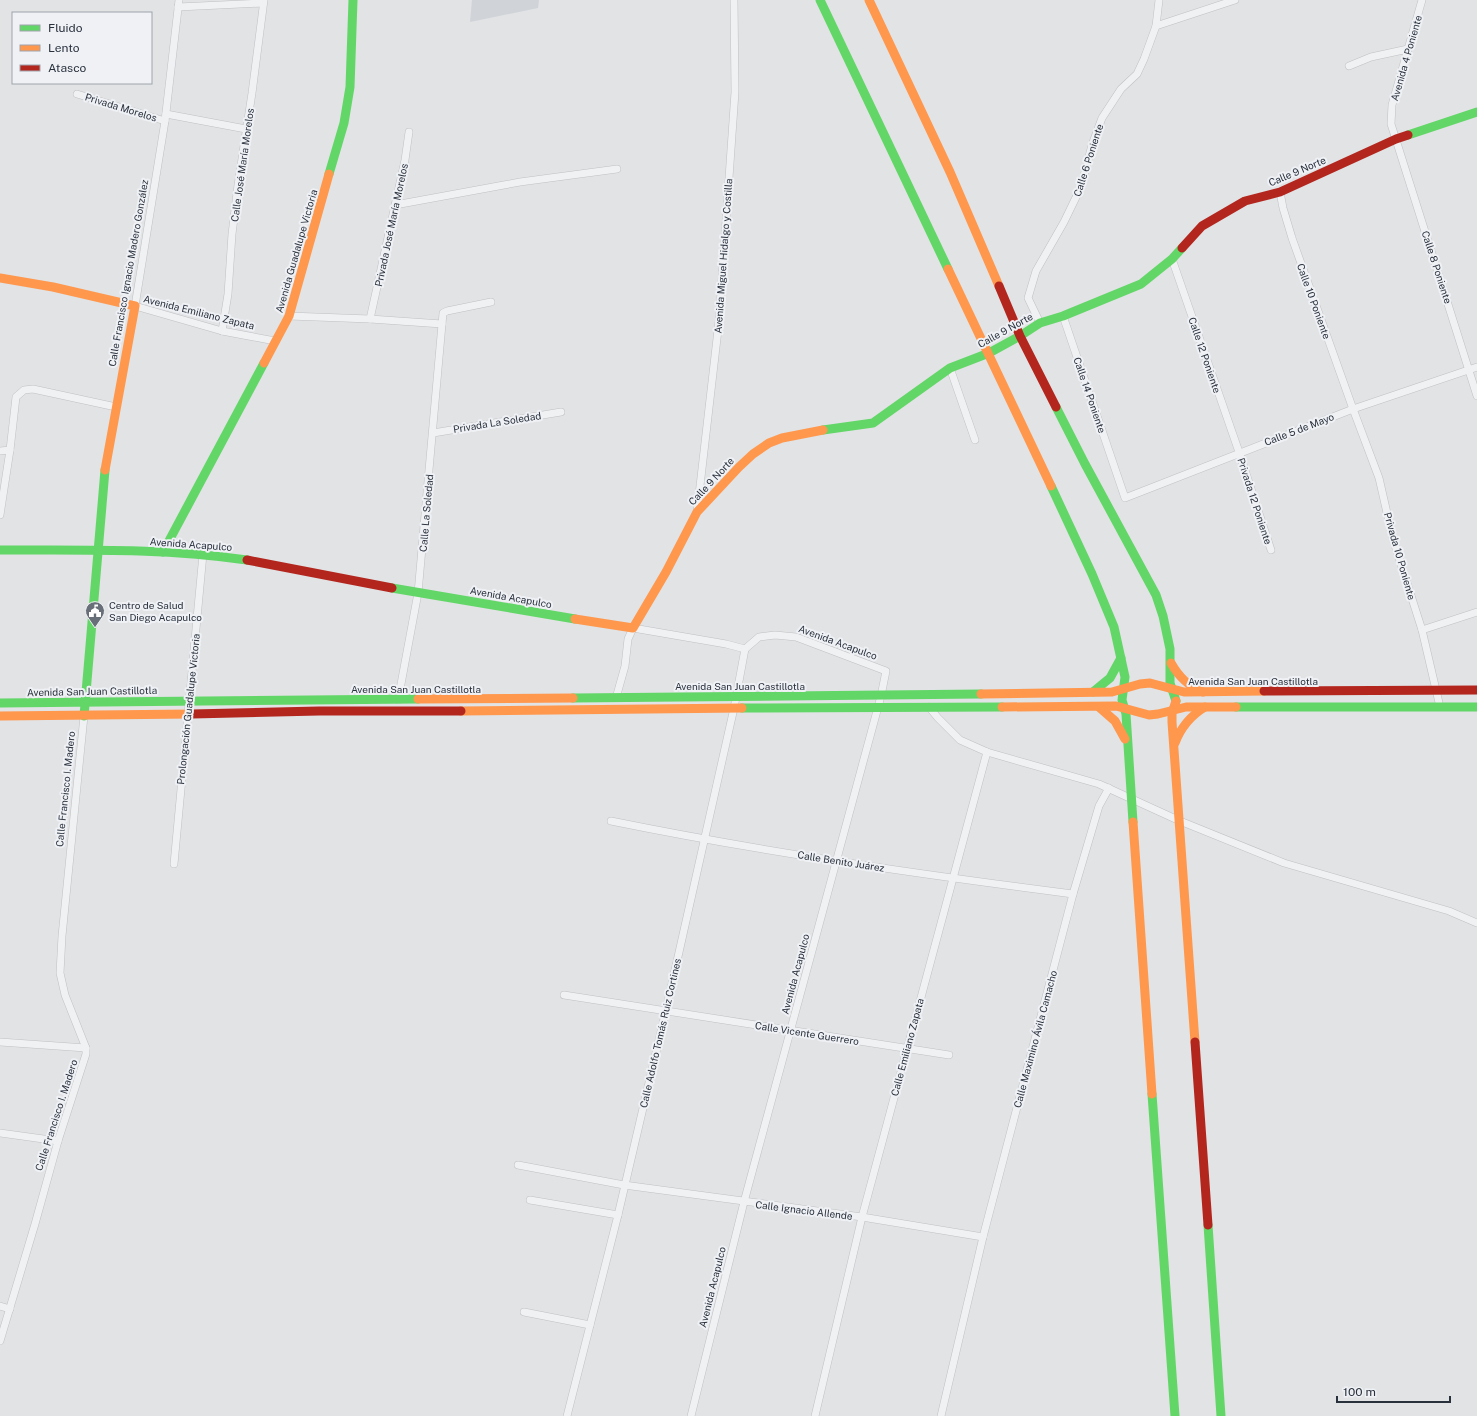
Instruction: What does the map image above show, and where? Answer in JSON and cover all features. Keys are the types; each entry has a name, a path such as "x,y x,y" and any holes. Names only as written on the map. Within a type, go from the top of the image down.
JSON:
{"main road":[{"name":"Avenida Guadalupe Victoria","path":"163,552 289,316 344,123 350,87 353,0"},
{"path":"820,0 988,353 1104,601 1114,627 1125,677 1122,700 1125,708 1175,1416"},
{"path":"869,0 950,172 1020,336 1099,492 1156,595 1163,616 1171,662 1170,680 1176,700 1173,709 1172,722 1221,1416"},
{"name":"Calle 9 Norte","path":"633,628 666,572 697,512 739,467 753,454 769,443 782,438 809,432 873,423 950,368 988,353 1020,336 1040,323 1062,316 1141,284 1172,259 1202,226 1245,201 1280,192 1396,139 1477,112"},
{"name":"Avenida Emiliano Zapata","path":"0,278 53,287 135,306"},
{"name":"Calle Francisco Ignacio Madero González","path":"85,702 103,483 107,452 135,306"},
{"name":"Avenida Acapulco","path":"0,550 98,550 163,552 203,554 263,561 418,593 633,628"},
{"path":"1093,692 1103,686 1111,678 1121,658"},
{"path":"1171,662 1177,673 1190,687 1203,692"},
{"name":"Avenida San Juan Castillotla","path":"0,703 881,696 1117,692 1134,685 1146,683 1157,684 1172,690 1184,692 1477,690"},
{"name":"Calle Francisco I. Madero","path":"84,716 85,702"},
{"path":"0,716 84,716 319,711 412,712 734,708 1119,706 1136,713 1148,715 1161,714 1173,709 1205,707 1477,706"},
{"path":"1099,707 1118,725 1125,739 1128,754"},
{"path":"1174,746 1185,722 1205,707"}],"street":[{"name":"Avenida Miguel Hidalgo y Costilla","path":"697,512 719,313 735,92 734,0"},
{"name":"Calle 6 Poniente","path":"1040,323 1028,298 1036,271 1064,222 1081,188 1092,145 1102,118 1121,89 1137,74 1144,59 1156,26 1159,0"},
{"path":"1156,26 1235,0"},
{"name":"Avenida 4 Poniente","path":"1396,139 1392,124 1392,105 1422,0"},
{"path":"179,4 264,2"},
{"name":"Calle José María Morelos","path":"222,331 228,294 232,234 264,2"},
{"name":"Calle Francisco Ignacio Madero González","path":"135,306 166,118 179,4"},
{"path":"1349,66 1371,58 1408,49"},
{"name":"Privada Morelos","path":"77,94 166,118 246,129"},
{"name":"Privada José María Morelos","path":"370,319 405,160 409,132"},
{"name":"Calle 8 Poniente","path":"1396,139 1477,396"},
{"path":"395,205 520,182 617,169"},
{"name":"Calle 10 Poniente","path":"1280,192 1292,238 1352,409"},
{"name":"Calle 12 Poniente","path":"1172,259 1239,452"},
{"path":"289,316 370,319 442,324 444,312 491,302"},
{"name":"Avenida Emiliano Zapata","path":"135,306 222,331 275,341"},
{"name":"Calle 14 Poniente","path":"1062,316 1125,498"},
{"name":"Calle La Soledad","path":"398,700 418,593 442,324"},
{"name":"Calle 5 de Mayo","path":"1125,498 1239,452 1352,409 1477,367"},
{"path":"950,368 975,440"},
{"path":"0,515 16,397 24,390 33,389 116,407"},
{"name":"Privada 10 Poniente","path":"1352,409 1379,478 1393,539 1422,630 1440,706"},
{"name":"Privada La Soledad","path":"433,433 561,412"},
{"path":"0,451 10,450"},
{"name":"Privada 12 Poniente","path":"1239,452 1271,550"},
{"name":"Prolongación Guadalupe Victoria","path":"174,864 203,554"},
{"path":"1422,630 1477,612"},
{"path":"616,698 625,666 628,639 633,628"},
{"name":"Avenida Acapulco","path":"633,628 726,644 745,649 759,637 775,635 796,637 886,671 878,708 744,1202 691,1416"},
{"name":"Calle Adolfo Tomás Ruiz Cortines","path":"567,1416 618,1215 624,1184 666,1010 734,708 745,649"},
{"path":"929,707 960,740 987,752 1099,784 1180,821 1284,863 1448,911 1477,923"},
{"name":"Calle Francisco I. Madero","path":"0,1341 58,1140 84,1062 86,1048 65,995 60,973 62,936 84,716"},
{"name":"Calle Emiliano Zapata","path":"814,1416 862,1217 906,1048 954,879 987,752"},
{"name":"Calle Maximino Ávila Camacho","path":"941,1416 983,1237 1073,894 1099,806 1109,788"},
{"name":"Calle Benito Juárez","path":"611,821 704,840 954,879 1073,894"},
{"name":"Calle Vicente Guerrero","path":"564,995 949,1055"},
{"path":"0,1042 86,1048"},
{"path":"0,1133 58,1140"},
{"name":"Calle Ignacio Allende","path":"518,1166 624,1184 744,1202 862,1217 983,1237"},
{"path":"530,1200 618,1215"},
{"path":"0,1306 10,1309"},
{"path":"524,1312 590,1325"}],"shaded area":[{"path":"472,0 539,0 538,8 470,22"}],"traffic: fast":[{"path":"329,174 344,123 350,87 353,0"},
{"path":"820,0 948,269"},
{"path":"1408,135 1477,112"},
{"path":"823,430 873,423 950,368 989,353 1040,323 1063,316 1141,284 1172,259 1182,248"},
{"path":"163,552 264,363"},
{"path":"1056,407 1156,595 1163,616 1170,649 1170,683 1176,701"},
{"path":"84,716 105,470"},
{"path":"1051,486 1092,574 1114,627 1125,677 1122,700 1126,714 1133,822"},
{"path":"0,550 93,550 185,553 247,560"},
{"path":"392,588 575,619"},
{"path":"1093,692 1110,678 1121,658"},
{"path":"573,698 981,694"},
{"path":"0,703 418,699"},
{"path":"742,708 1002,707"},
{"path":"1236,707 1477,707"},
{"path":"1152,1094 1175,1416"},
{"path":"1208,1225 1221,1416"}],"traffic: slow":[{"path":"869,0 950,172 999,286"},
{"path":"264,363 289,316 329,174"},
{"path":"948,269 1051,486"},
{"path":"0,278 53,287 135,306 105,470"},
{"path":"575,619 633,628 666,572 697,512 739,467 753,454 769,443 782,438 823,430"},
{"path":"1171,663 1177,673 1184,680 1203,692"},
{"path":"981,694 1112,692 1140,684 1150,683 1184,692 1264,691"},
{"path":"418,699 573,698"},
{"path":"1176,701 1172,713 1172,722 1195,1042"},
{"path":"1002,707 1116,706 1149,715 1186,707 1236,707"},
{"path":"1099,707 1115,721 1125,739"},
{"path":"1175,743 1187,722 1205,707"},
{"path":"461,711 742,708"},
{"path":"0,716 192,714"},
{"path":"1133,822 1152,1094"}],"traffic: jam":[{"path":"1182,248 1202,226 1245,201 1280,192 1396,139 1408,135"},
{"path":"999,286 1020,336 1056,407"},
{"path":"247,560 392,588"},
{"path":"1264,691 1477,690"},
{"path":"192,714 319,711 461,711"},
{"path":"1195,1042 1208,1225"}],"place":[{"name":"Centro de Salud San Diego Acapulco","path":"95,628"}]}
